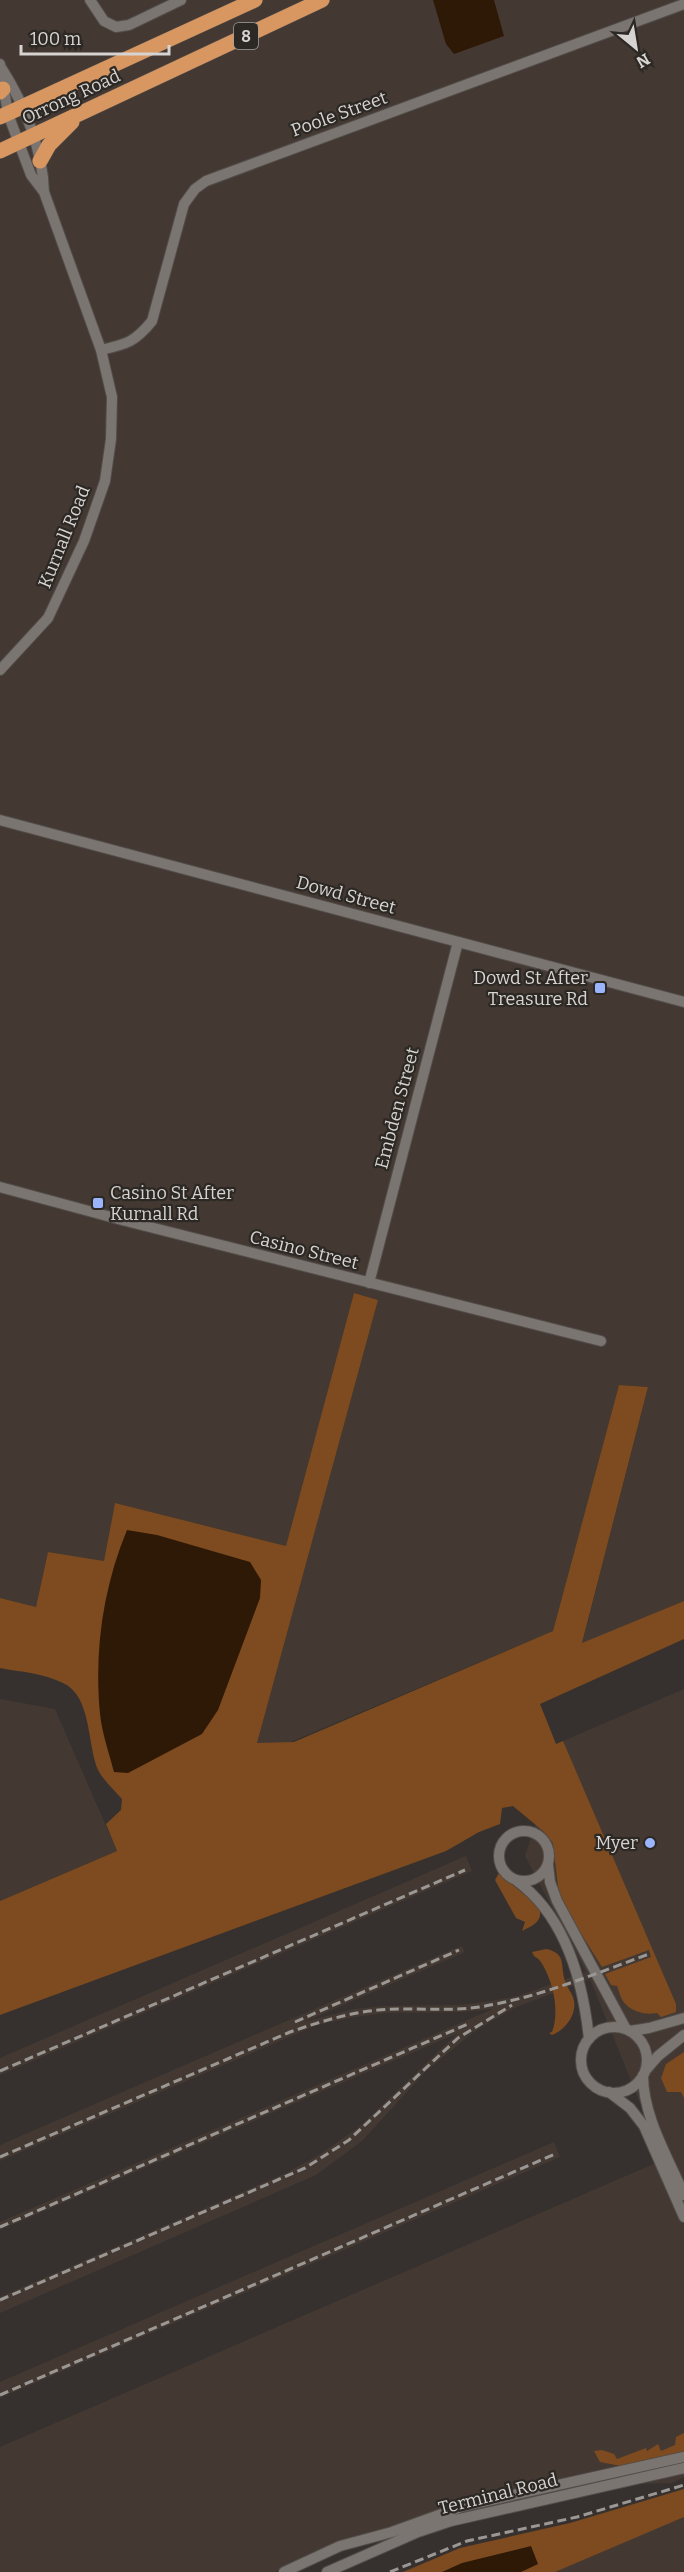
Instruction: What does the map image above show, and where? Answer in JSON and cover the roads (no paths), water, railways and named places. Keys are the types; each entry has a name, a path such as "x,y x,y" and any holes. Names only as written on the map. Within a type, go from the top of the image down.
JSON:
{"highway":[{"name":"Orrong Road","path":"4,115 255,0"},
{"name":"Orrong Road","path":"0,151 322,0"},
{"path":"40,161 49,145 78,115"}],"street":[{"path":"90,0 104,21 116,27 129,25 181,0"},
{"name":"Poole Street","path":"101,350 130,343 152,321 184,204 195,189 206,181 684,4"},
{"name":"Kurnall Road","path":"1,66 20,96 31,175 44,192"},
{"name":"Kurnall Road","path":"0,670 48,618 84,541 105,480 111,439 112,397 101,350 44,192 43,170 40,161 4,115 1,66"},
{"name":"Dowd Street","path":"0,820 684,1002"},
{"name":"Embden Street","path":"369,1283 458,942"},
{"name":"Casino Street","path":"0,1186 601,1341"},
{"path":"589,2039 584,1992 573,1960 537,1896 503,1870 499,1857 502,1843 513,1834 527,1831 541,1837 549,1850 550,1882 557,1901 628,2030 637,2036 646,2053 643,2094 684,2195"},
{"path":"518,1881 532,1880 545,1872 548,1865"},
{"path":"684,2018 649,2028 628,2030 606,2028 589,2039 582,2052 583,2072 589,2082 598,2089 609,2092 630,2108 644,2126 684,2217"},
{"path":"609,2092 629,2089 669,2046 684,2035"},
{"path":"284,2572 340,2546 392,2532 455,2508 684,2457"},
{"name":"Terminal Road","path":"327,2572 418,2532 451,2521 684,2468"}],"railway":[{"path":"0,2071 465,1870"},
{"path":"295,2022 459,1950"},
{"path":"0,2157 290,2032 312,2025 367,2011 467,2008 501,2003 565,1985 649,1954"},
{"path":"0,2300 305,2168 349,2140 458,2038 512,2005"},
{"path":"0,2227 468,2024"},
{"path":"0,2395 555,2154"},
{"path":"390,2572 467,2541 577,2517 684,2485"}],"place":[{"name":"Dowd St After Treasure Rd","path":"600,988"},
{"name":"Casino St After Kurnall Rd","path":"98,1203"},
{"name":"Myer","path":"650,1843"}]}
